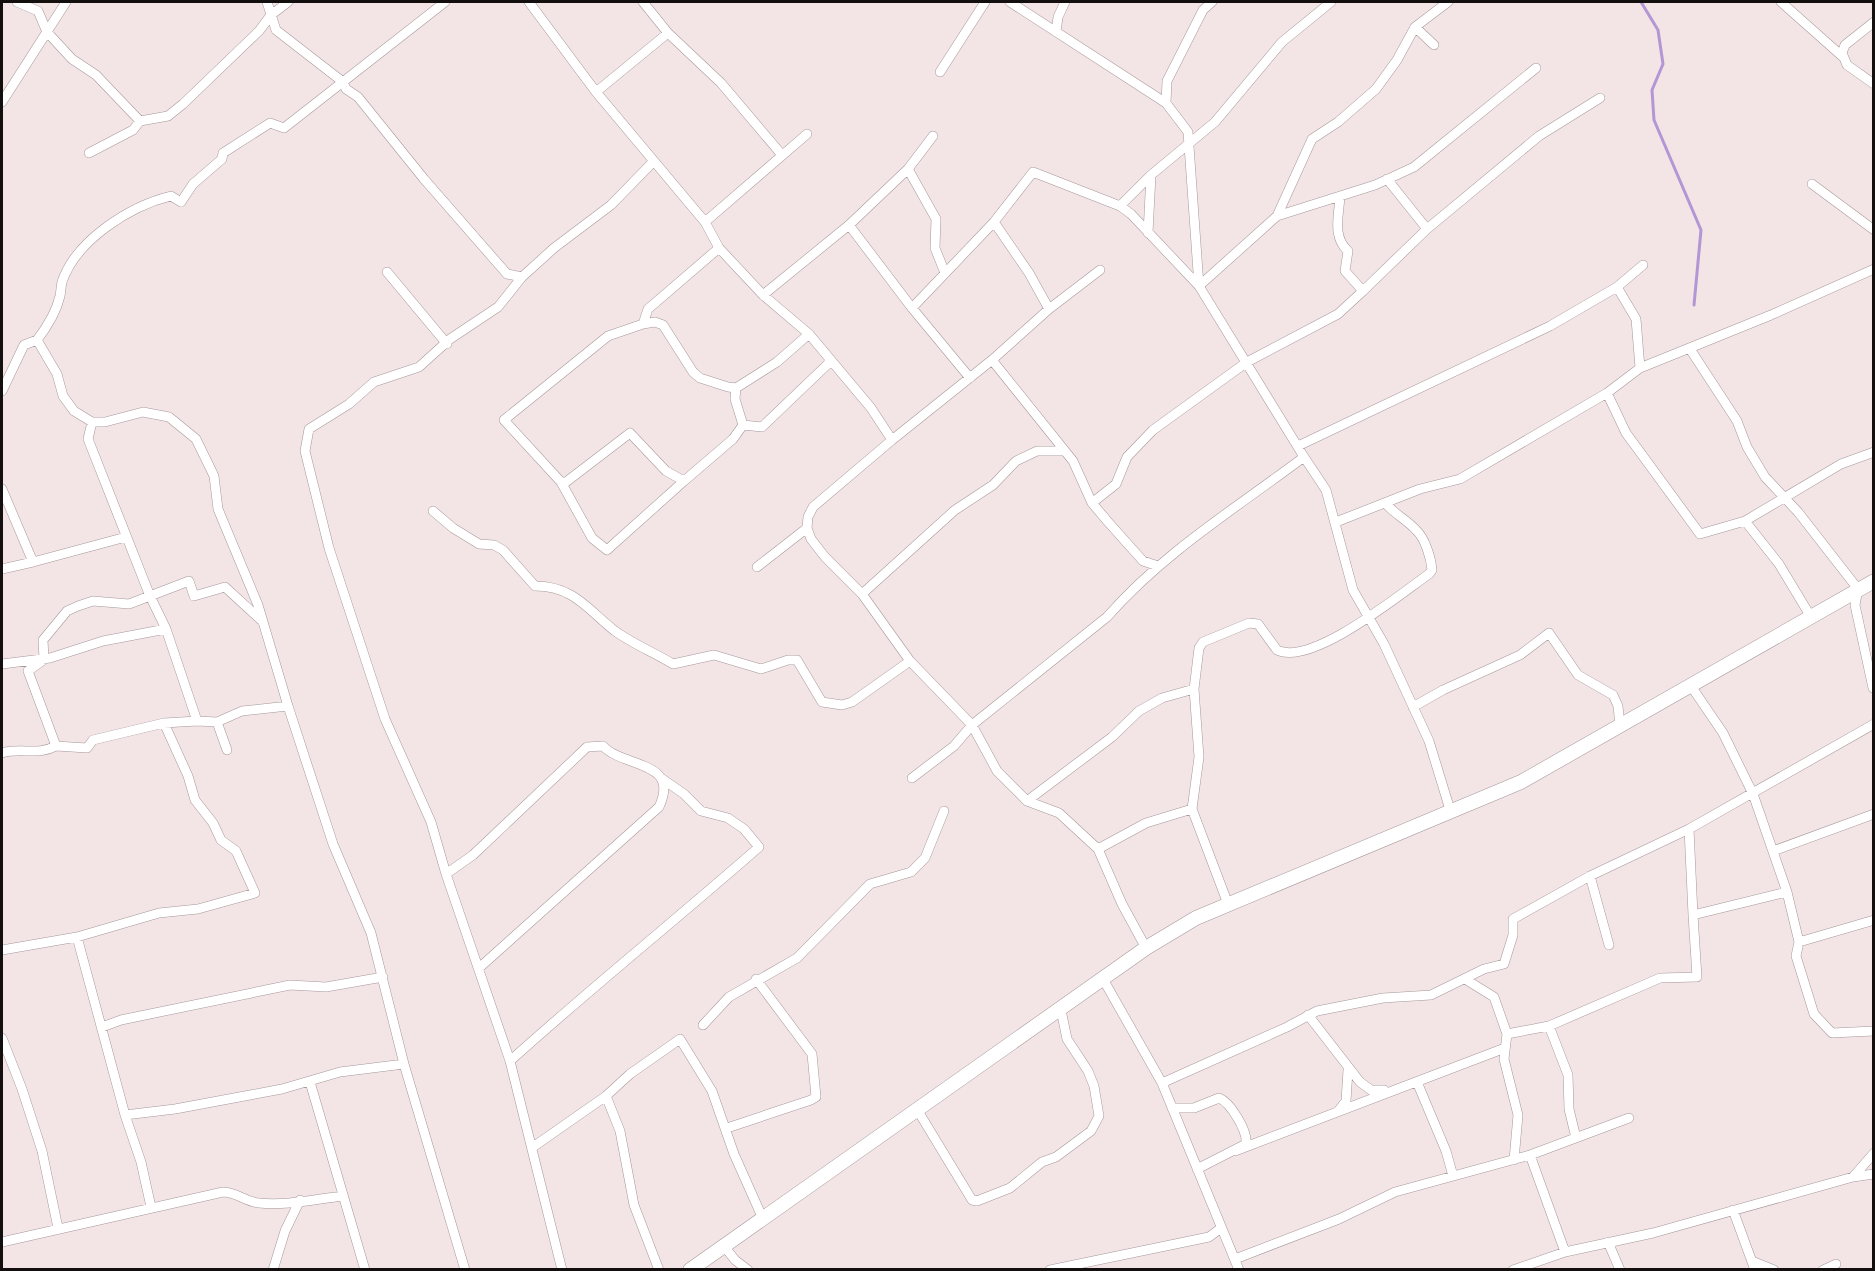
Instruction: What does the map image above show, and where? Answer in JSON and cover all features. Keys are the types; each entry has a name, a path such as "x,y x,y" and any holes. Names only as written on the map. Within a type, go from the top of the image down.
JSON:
{"main road":[{"path":"690,1269 918,1111 1146,948 1196,918 1521,782 1874,581"}],"street":[{"path":"17,2 38,11 47,32 72,59 96,75 140,121"},
{"path":"2,102 66,2"},
{"path":"267,2 276,30 284,39 343,82 507,274 522,277"},
{"path":"89,153 133,130 140,121 168,116 259,31 271,15 288,2"},
{"path":"2,391 24,345 37,340 50,324 60,296 62,282 76,256 104,228 148,202 171,196 181,202 193,184 222,159 223,153 270,123 284,128 312,109 445,2"},
{"path":"529,2 596,92 705,222 719,248 763,295 809,334 830,362 871,408 892,440"},
{"path":"643,2 668,33 722,83 782,155"},
{"path":"940,72 985,2"},
{"path":"1010,2 1166,103 1192,134"},
{"path":"1056,32 1058,16 1065,2"},
{"path":"1166,103 1167,81 1203,10 1212,2"},
{"path":"1199,286 1187,146 1192,134 1235,100 1241,89 1268,62 1282,42 1330,2"},
{"path":"1199,286 1277,216 1312,139 1338,122 1377,89 1398,60 1415,27 1448,2"},
{"path":"1781,2 1843,57 1848,65 1874,84"},
{"path":"1045,24 1058,16"},
{"path":"1843,57 1845,45 1874,22"},
{"path":"1415,27 1434,45"},
{"path":"596,92 668,33"},
{"path":"1277,216 1340,196 1414,167 1536,68"},
{"path":"1092,503 1116,484 1127,457 1153,430 1248,363 1338,314 1426,229 1539,136 1600,98"},
{"path":"705,222 807,134"},
{"path":"763,295 849,225 908,169 933,136"},
{"path":"1120,206 1151,175 1187,146"},
{"path":"562,1269 549,1225 533,1147 510,1061 446,874 431,822 385,719 328,548 305,451 309,429 343,409 374,382 419,367 498,307 522,277 554,248 611,205 653,162"},
{"path":"908,169 936,219 935,248 945,273"},
{"path":"912,308 994,222 1033,172 1120,206 1199,286 1326,490 1353,590 1369,616 1429,741 1451,813"},
{"path":"1148,233 1151,175"},
{"path":"1387,179 1426,229"},
{"path":"1812,184 1874,230"},
{"path":"1340,196 1337,230 1343,246 1348,251 1345,271 1363,291"},
{"path":"994,222 1029,273 1049,309"},
{"path":"849,225 969,378"},
{"path":"643,324 648,309 719,248"},
{"path":"1298,446 1550,326 1617,286 1644,264"},
{"path":"1336,522 1386,505 1420,489 1460,479 1607,393 1640,368 1690,349 1874,269"},
{"path":"1100,270 1049,309 992,360 813,507 808,517 807,528 811,539 825,557 862,594 910,661 972,725 997,771 1028,801 1059,813 1098,849 1122,904 1146,948"},
{"path":"387,272 447,344"},
{"path":"1617,286 1636,319 1640,368"},
{"path":"743,425 733,440 684,480 607,550 592,538 561,482 504,420 608,336 643,324 655,322 663,325 693,372 700,378 736,388 777,362 809,334"},
{"path":"37,340 57,374 67,404 92,422 105,422 142,412 169,417 196,439 213,476 218,509 263,621 312,784 371,933 404,1064 465,1269"},
{"path":"1690,349 1737,421 1747,447 1765,477 1798,512 1858,589 1855,605 1873,688"},
{"path":"992,360 1073,460 1092,503 1143,561 1158,566"},
{"path":"743,425 762,427 830,362"},
{"path":"736,388 735,399 743,425"},
{"path":"1607,393 1626,433 1700,534 1745,521 1841,464 1874,452"},
{"path":"92,422 88,439 150,596 166,629 197,721"},
{"path":"561,482 566,482 630,433 666,471 684,480"},
{"path":"862,594 955,510 993,485 1016,461 1037,451 1065,451"},
{"path":"912,778 954,746 972,725 1107,617 1176,549 1304,458"},
{"path":"2,489 33,562"},
{"path":"1228,904 1192,809 1199,757 1194,689 1199,648 1208,639 1249,623 1258,624 1276,650 1294,653 1332,641 1432,570 1432,563 1416,530 1398,518 1386,505"},
{"path":"434,511 453,528 479,544 494,545 503,550 536,586 560,588 569,593 616,632 673,664 714,655 761,669 788,660 797,660 803,665 815,693 822,702 842,705 880,684 910,661"},
{"path":"1745,521 1779,564 1811,617"},
{"path":"757,567 807,528"},
{"path":"2,569 126,537"},
{"path":"44,659 43,640 67,611 93,601 129,604 189,581 194,596 225,587 263,621"},
{"path":"2,664 44,659 103,641 166,629"},
{"path":"1413,707 1443,690 1520,655 1549,633 1578,675 1613,695 1618,706 1620,726"},
{"path":"44,659 27,671 56,746"},
{"path":"1691,686 1722,734 1753,794 1786,892 1799,942 1796,956 1814,1014 1832,1033 1874,1031"},
{"path":"1028,801 1112,737 1139,711 1162,698 1194,689"},
{"path":"2,753 12,750 30,753 46,751 56,746 87,748 93,740 164,723 197,721 218,723 242,711 288,706"},
{"path":"2,950 77,937 159,913 198,909 255,893 236,851 221,840 213,823 195,800 188,776 164,723"},
{"path":"218,723 227,750"},
{"path":"1162,1083 1308,1015 1337,1005 1383,998 1431,995 1484,969 1504,964 1513,935 1512,919 1590,876 1689,829 1874,724"},
{"path":"446,874 473,855 587,747 603,746 612,755 655,770 661,778 684,794 701,811 728,818 744,829 759,847 719,884 685,908 678,917 620,964 510,1061"},
{"path":"480,968 659,807 664,789 661,778"},
{"path":"1098,849 1146,823 1192,809"},
{"path":"703,1025 729,997 756,979 797,958 870,884 911,872 925,858 944,811"},
{"path":"1773,851 1874,814"},
{"path":"1507,1034 1549,1026 1660,978 1697,976 1689,829"},
{"path":"1590,876 1609,945"},
{"path":"1693,915 1786,892"},
{"path":"1799,942 1874,920"},
{"path":"77,937 94,1009 102,1027 125,1115 141,1162 151,1207"},
{"path":"102,1027 121,1020 290,985 326,987 383,977"},
{"path":"727,1128 816,1097 812,1054 756,979"},
{"path":"1103,979 1162,1083 1239,1269"},
{"path":"1465,979 1494,997 1507,1034 1504,1059 1518,1115 1514,1160"},
{"path":"918,1111 972,1200 977,1201 1010,1188 1042,1162 1056,1156 1091,1131 1099,1116 1094,1086 1088,1071 1067,1039 1061,1010"},
{"path":"1308,1015 1348,1070 1371,1090 1392,1090"},
{"path":"1549,1026 1568,1075 1569,1109 1576,1138"},
{"path":"533,1147 606,1096 630,1074 680,1038 712,1091 727,1128 734,1154 763,1219"},
{"path":"2,1041 22,1089 42,1151 58,1228"},
{"path":"1197,1169 1235,1151 1339,1110 1505,1048"},
{"path":"125,1115 175,1109 310,1082 340,1072 404,1064"},
{"path":"1339,1110 1346,1101 1348,1070"},
{"path":"310,1082 365,1269"},
{"path":"1417,1082 1446,1151 1453,1176"},
{"path":"606,1096 620,1131 634,1205 658,1269"},
{"path":"1172,1108 1194,1108 1219,1098 1226,1100 1247,1138 1246,1144 1235,1151"},
{"path":"1234,1259 1339,1219 1395,1192 1530,1155 1629,1118"},
{"path":"1853,1178 1874,1153"},
{"path":"1530,1155 1565,1252"},
{"path":"1513,1269 1565,1252 1653,1233 1874,1174"},
{"path":"2,1242 223,1192 231,1192 257,1203 343,1196"},
{"path":"273,1269 285,1232 300,1200"},
{"path":"1733,1210 1755,1266 1773,1269"},
{"path":"1050,1269 1209,1236 1221,1228"},
{"path":"1608,1242 1620,1269"},
{"path":"724,1246 735,1260 748,1269"},
{"path":"1823,1269 1836,1264"}],"waterway":[{"path":"1641,2 1658,30 1663,64 1652,90 1654,120 1701,230 1694,305"}]}
